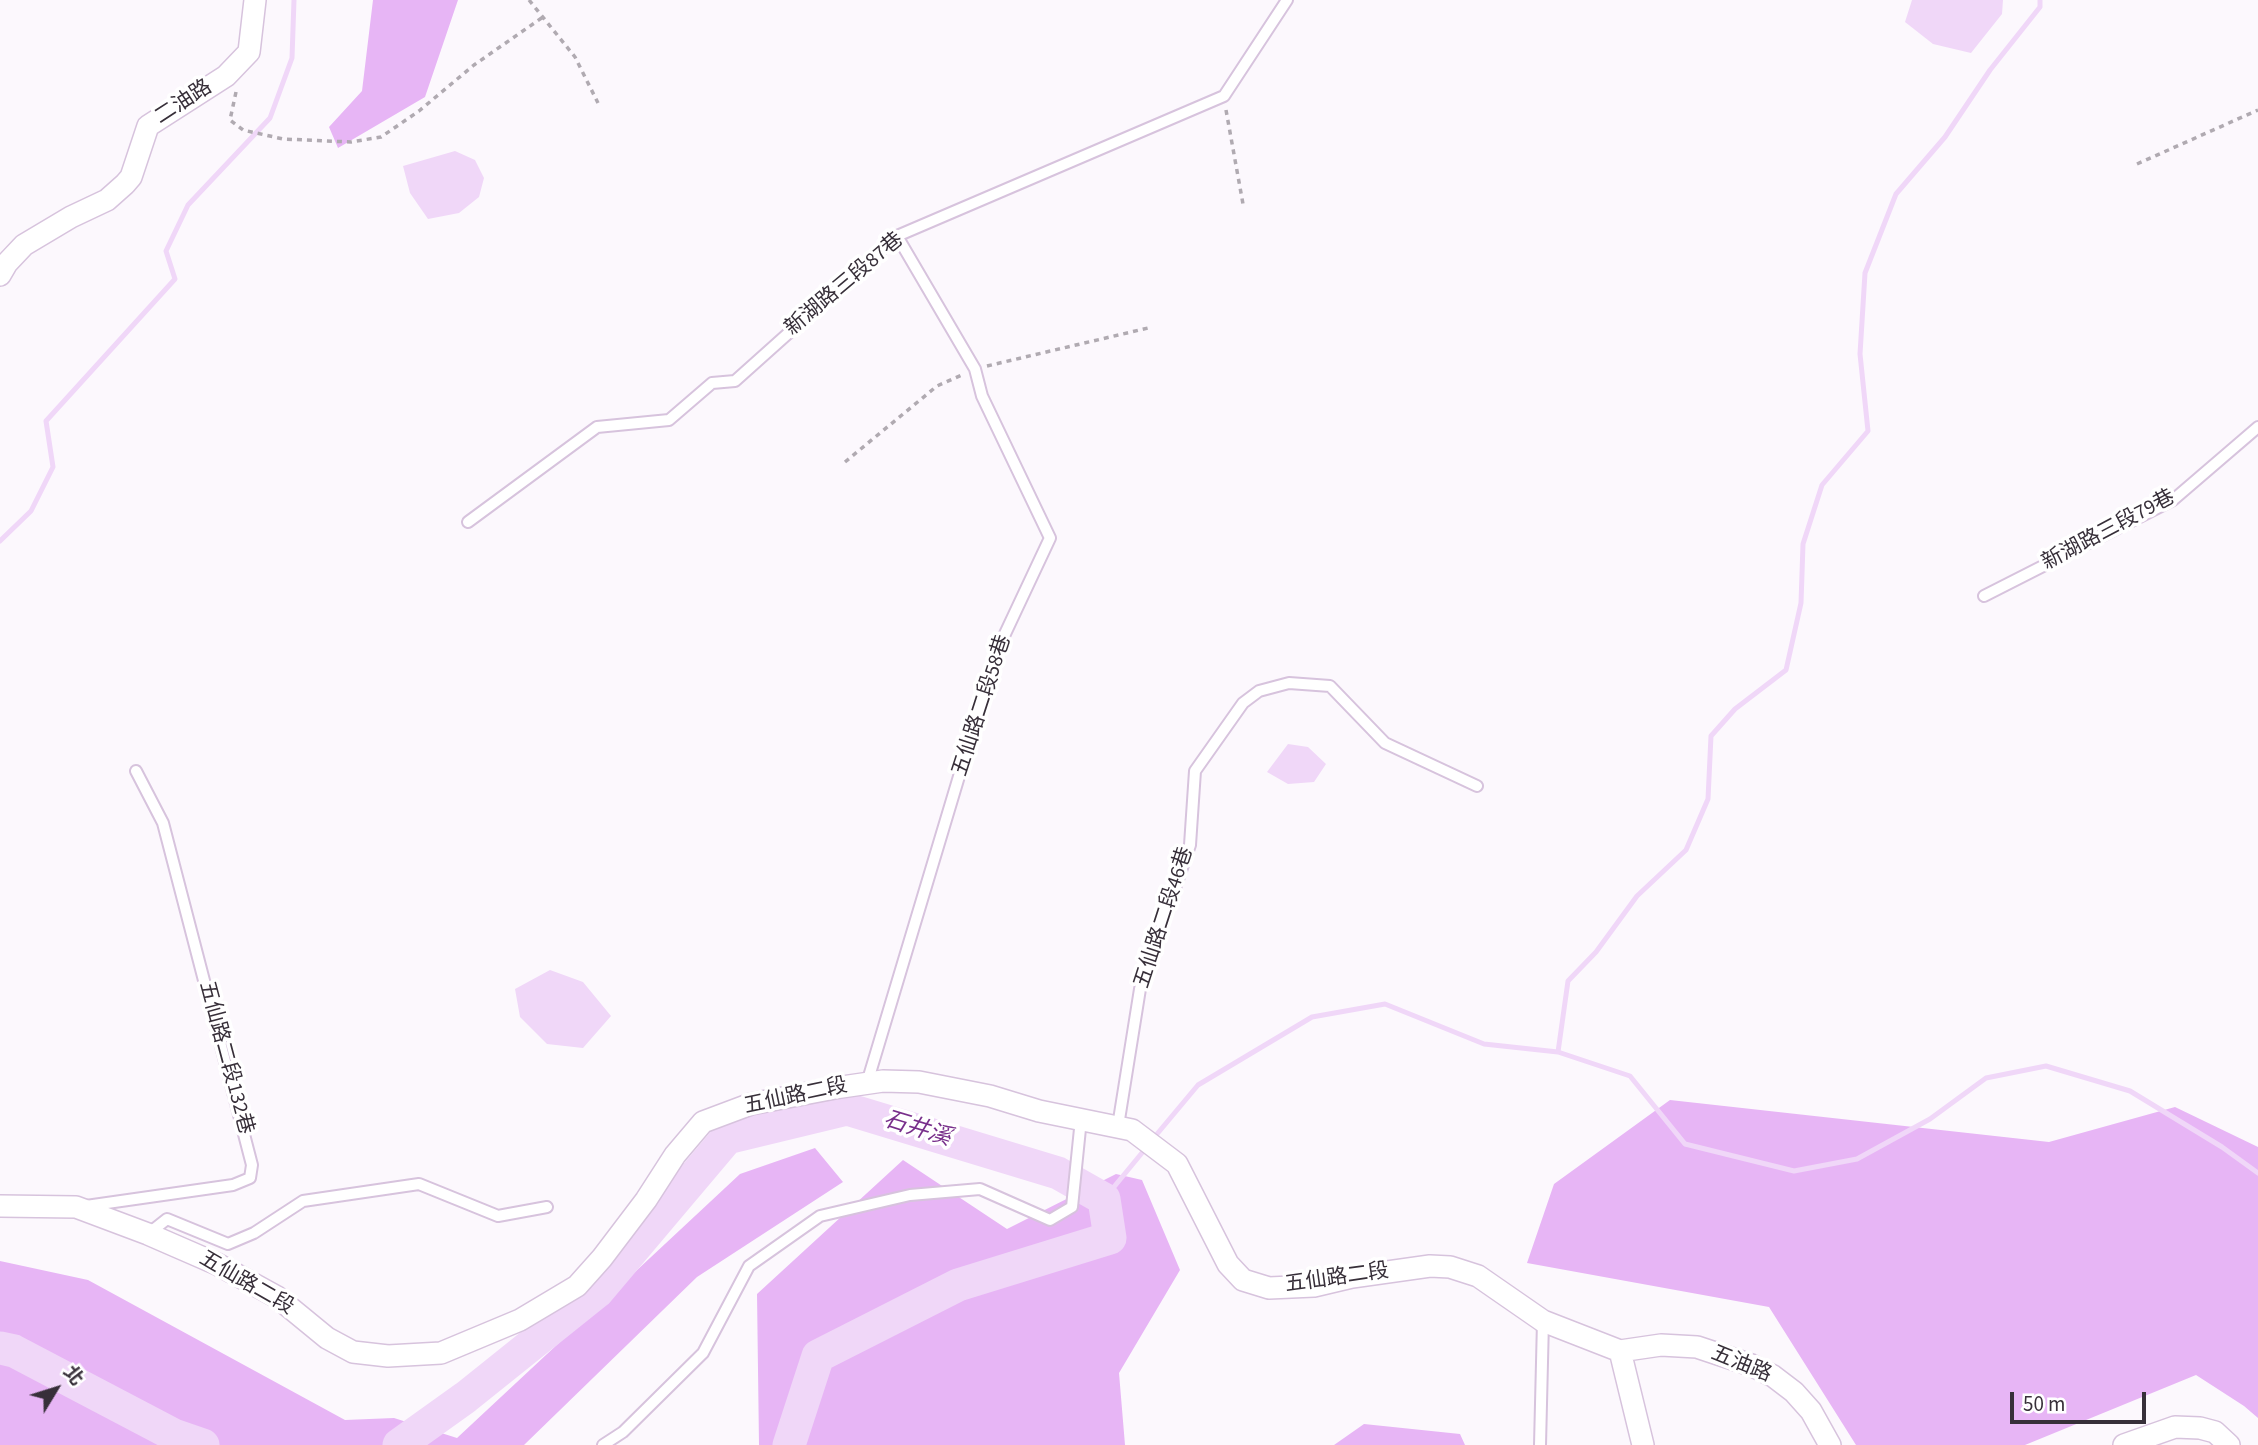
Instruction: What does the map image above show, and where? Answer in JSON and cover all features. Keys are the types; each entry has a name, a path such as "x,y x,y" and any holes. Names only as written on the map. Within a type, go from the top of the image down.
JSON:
{"street":[{"name":"二油路","path":"0,275 24,245 71,216 107,200 131,177 148,126 226,76 248,52 255,0"},
{"name":"五仙路二段","path":"0,1206 76,1208 148,1234 217,1264 276,1297 327,1338 353,1352 388,1356 441,1353 520,1320 577,1286 602,1258 646,1200 675,1155 703,1122 751,1104 867,1083 919,1082 990,1096 1039,1111 1125,1128 1167,1154 1177,1164 1228,1264 1243,1280 1269,1288 1314,1286 1352,1277 1430,1266 1450,1267 1478,1276 1543,1321 1620,1351"},
{"name":"五油路","path":"1620,1351 1661,1345 1697,1347 1751,1365 1773,1376 1794,1392 1811,1410 1830,1445"},
{"path":"1620,1351 1643,1445"},
{"path":"2124,1445 2175,1427 2200,1428 2215,1432 2229,1445"}],"lane":[{"path":"1224,96 1287,0"},
{"name":"新湖路三段87巷","path":"468,522 597,427 669,420 712,383 734,381 897,236 1224,96"},
{"name":"五仙路二段58巷","path":"867,1083 996,653 1050,538 982,396 975,369 897,236"},
{"name":"新湖路三段79巷","path":"1984,596 2173,500 2258,427"},
{"name":"五仙路二段46巷","path":"1125,1128 1140,989 1190,845 1195,771 1243,704 1259,691 1289,683 1331,686 1385,744 1477,786"},
{"name":"五仙路二段132巷","path":"76,1208 233,1185 250,1178 253,1165 163,823 136,771"},
{"path":"603,1445 623,1432 703,1353 749,1266 820,1216 910,1195 980,1189 1050,1220 1072,1207 1081,1120"},
{"path":"148,1234 167,1219 228,1244 254,1233 303,1201 419,1184 498,1216 547,1208"},
{"path":"1540,1445 1543,1321"}],"path":[{"path":"529,0 575,57 598,103"},
{"path":"236,88 230,120 243,130 283,139 351,142 381,137 419,111 474,65 543,17"},
{"path":"1224,96 1243,204"},
{"path":"2137,164 2258,110"},
{"path":"845,462 937,386 975,369 1148,328"}],"shaded area":[{"path":"373,0 458,0 425,97 338,148 329,127 362,91"},
{"path":"1912,0 2003,0 2002,14 1971,53 1933,44 1905,22"},
{"path":"455,151 475,160 484,178 479,197 459,213 428,219 410,193 403,166"},
{"path":"1288,744 1308,747 1326,764 1314,782 1288,784 1267,772"},
{"path":"550,970 583,982 611,1016 583,1048 547,1044 520,1017 515,989"},
{"path":"1670,1100 2049,1142 2175,1107 2258,1147 2258,1418 2196,1375 2025,1445 1856,1445 1769,1307 1527,1263 1554,1184"},
{"path":"815,1148 843,1182 697,1277 524,1445 0,1445 0,1261 88,1280 345,1420 394,1418 457,1438 740,1174"},
{"path":"903,1160 1007,1229 1116,1174 1142,1180 1180,1270 1119,1373 1125,1445 759,1445 757,1294"},
{"path":"1364,1424 1460,1434 1465,1445 1334,1445"}],"waterway":[{"path":"0,541 31,511 53,467 46,421 175,279 166,251 188,205 270,118 292,58 294,0"},
{"path":"1558,1052 1568,981 1596,952 1637,896 1686,850 1708,799 1711,736 1735,709 1786,670 1801,603 1803,544 1822,485 1868,431 1860,354 1865,273 1896,194 1945,137 1990,70 2040,7 2040,0"},
{"path":"1152,1140 1198,1085 1312,1017 1385,1004 1484,1044 1558,1052 1630,1076 1685,1144 1794,1171 1857,1159 1930,1119 1986,1078 2046,1066 2130,1091 2222,1147 2258,1173"},
{"name":"石井溪","path":"399,1445 466,1397 597,1292 727,1138 847,1109 1058,1173 1104,1199 1110,1238 958,1285 818,1356 789,1445"},
{"path":"1104,1199 1146,1148"},
{"name":"石井溪","path":"0,1348 14,1351 174,1435 203,1445"}]}
